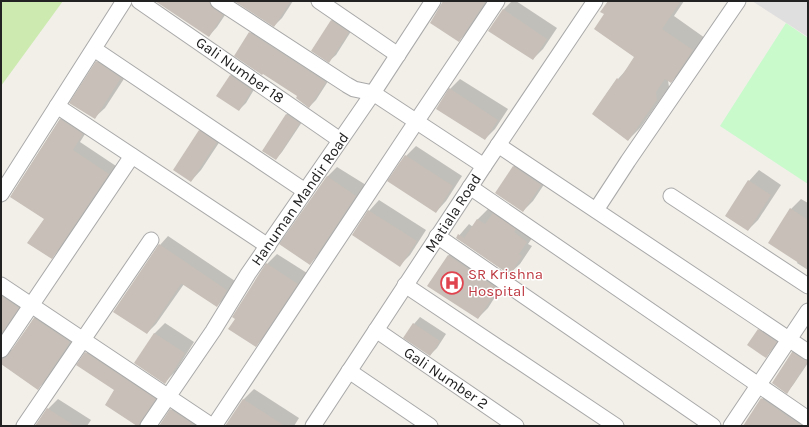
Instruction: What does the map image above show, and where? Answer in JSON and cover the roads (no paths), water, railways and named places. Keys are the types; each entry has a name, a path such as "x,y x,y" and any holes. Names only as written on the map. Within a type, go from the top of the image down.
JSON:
{"street":[{"path":"218,1 347,85 354,89 373,93 484,166"},
{"path":"319,1 398,55"},
{"name":"Hanuman Mandir Road","path":"148,426 213,331 248,274 373,93 433,1"},
{"path":"1,285 168,398 213,426 497,1"},
{"name":"Matiala Road","path":"313,426 498,144 595,1"},
{"path":"596,210 738,1"},
{"path":"1,194 94,50 123,2"},
{"name":"Gali Number 18","path":"147,3 340,140"},
{"path":"94,50 305,191"},
{"path":"57,106 268,246"},
{"path":"498,144 808,352"},
{"path":"1,350 132,156"},
{"path":"470,187 808,419"},
{"path":"672,196 808,286"},
{"path":"438,236 713,426"},
{"path":"24,426 151,240"},
{"path":"405,285 616,426"},
{"path":"731,426 808,311"},
{"name":"Gali Number 2","path":"376,330 516,426"},
{"path":"349,371 430,426"}],"place":[{"name":"SR Krishna Hospital","path":"452,283"}]}
